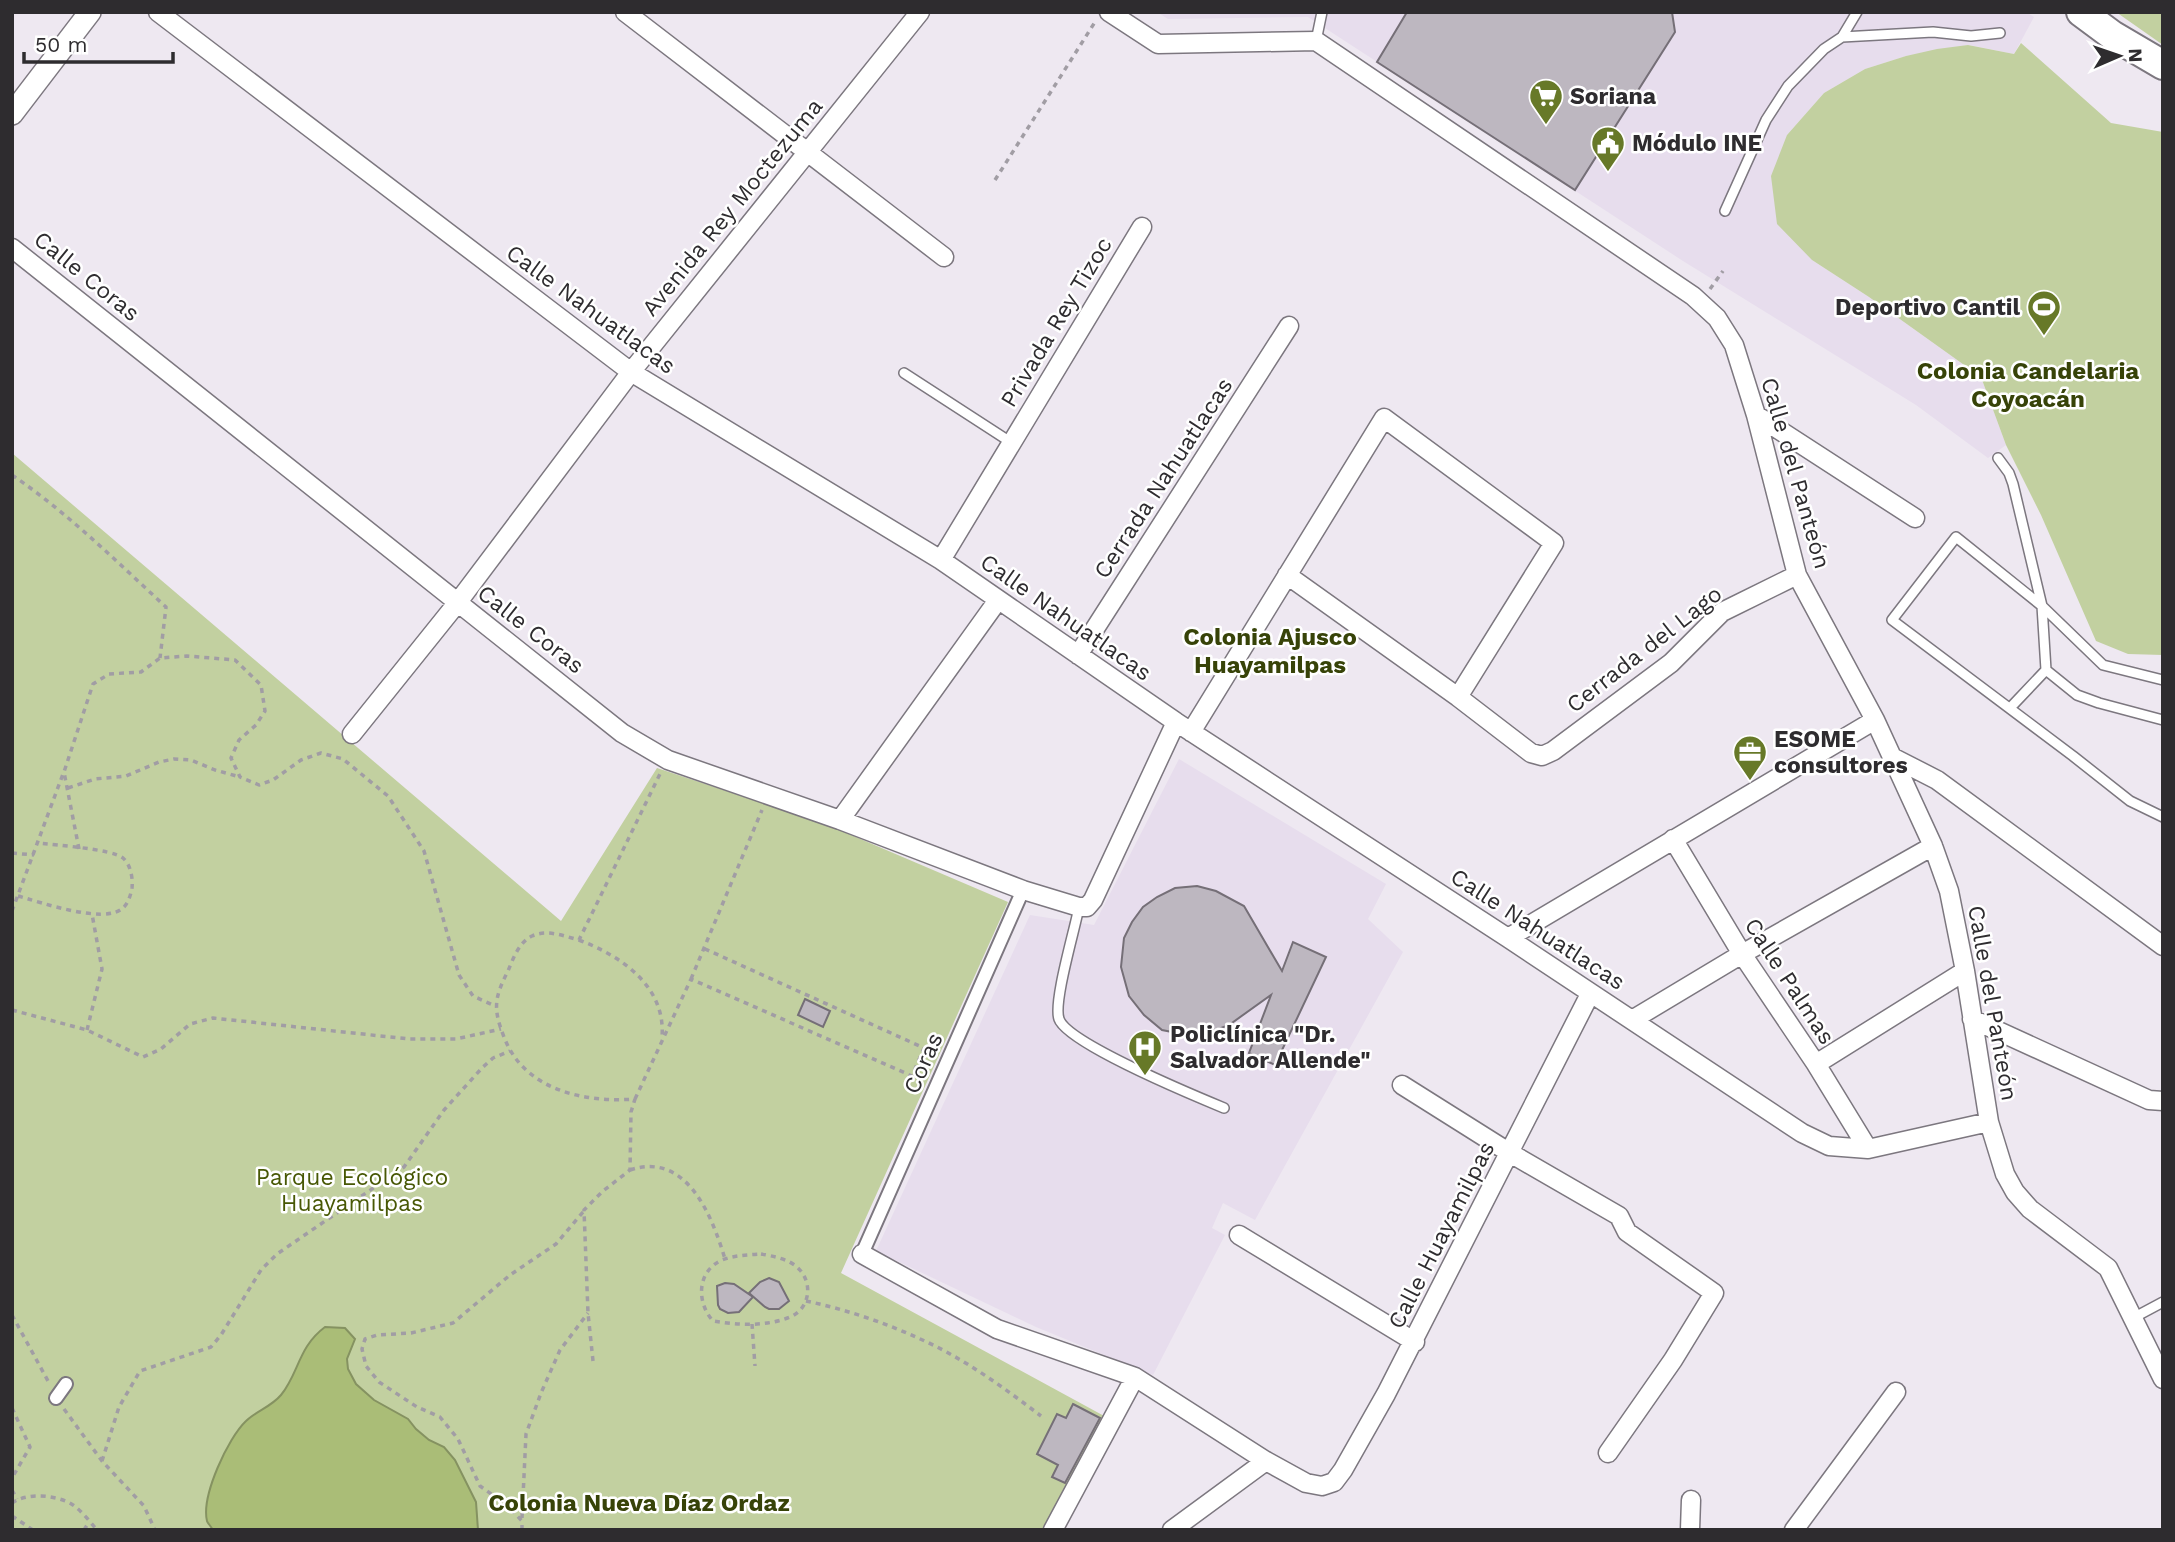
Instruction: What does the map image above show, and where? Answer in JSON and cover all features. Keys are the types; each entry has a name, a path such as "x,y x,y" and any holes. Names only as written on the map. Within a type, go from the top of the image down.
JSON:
{"main road":[{"path":"2081,12 2112,35 2163,65"}],"street":[{"path":"12,114 90,12"},
{"name":"Calle Nahuatlacas","path":"158,12 631,372 941,561 1175,722 1802,1133 1829,1146 1868,1149 1989,1122"},
{"path":"625,12 944,257"},
{"name":"Avenida Rey Moctezuma","path":"352,734 458,602 631,372 920,12"},
{"path":"1109,12 1158,44 1316,41"},
{"name":"Calle del Panteón","path":"1316,41 1693,296 1717,318 1734,345 1756,415 1797,575 1894,758 1933,846 1949,891 1965,971 1989,1122 2005,1174 2015,1192 2030,1209 2108,1268 2163,1379"},
{"name":"Privada Rey Tizoc","path":"941,561 1142,227"},
{"name":"Calle Coras","path":"12,248 622,733 668,760 840,820 1023,890 1086,904"},
{"name":"Cerrada Nahuatlacas","path":"1078,655 1289,326"},
{"path":"1756,415 1915,518"},
{"path":"1191,732 1384,418 1554,543 1458,697"},
{"name":"Cerrada del Lago","path":"1287,575 1458,697 1531,753 1542,756 1553,751 1671,663 1722,612 1797,575"},
{"path":"840,820 998,600"},
{"path":"1508,938 1875,720"},
{"path":"1086,904 1175,722"},
{"path":"1894,758 1937,780 2163,946"},
{"name":"Calle Palmas","path":"1673,839 1742,954 1816,1064 1868,1149"},
{"path":"1632,1020 1933,846"},
{"name":"Coras","path":"862,1254 1023,890"},
{"path":"1816,1064 1965,971"},
{"name":"Calle Huayamilpas","path":"1266,1461 1306,1482 1322,1486 1334,1482 1343,1470 1415,1342 1590,994"},
{"path":"1972,1019 2149,1100 2163,1101"},
{"path":"1402,1085 1510,1153 1619,1216 1627,1232 1714,1293 1673,1360 1608,1453"},
{"path":"1239,1235 1415,1342"},
{"path":"862,1254 997,1329 1135,1377 1266,1461 1172,1530"},
{"path":"1053,1530 1135,1377"},
{"path":"57,1398 65,1384"},
{"path":"1794,1530 1896,1392"},
{"path":"1690,1530 1691,1500"}],"lane":[{"path":"1316,41 1322,12"},
{"path":"1725,211 1766,120 1788,86 1815,56 1842,37 1857,12"},
{"path":"1842,37 1933,32 1971,36 2000,33"},
{"name":"Privada Rey Tizoc","path":"904,373 1012,443"},
{"path":"1998,458 2013,484 2042,606 2046,670 2010,708"},
{"path":"2163,680 2103,665 2042,606 1956,537 1892,620 2130,801 2163,817"},
{"path":"2046,670 2077,695 2099,704 2163,720"},
{"path":"1086,904 1057,1002 1059,1019 1067,1031 1137,1070 1224,1108"},
{"path":"2133,1318 2163,1302"}],"path":[{"path":"995,180 1101,12"},
{"path":"12,475 87,534 166,607 160,659"},
{"path":"12,911 64,772 93,684 109,674 141,672 160,659 187,656 236,660 261,685 265,712 256,725 239,740 231,758 240,777"},
{"path":"67,788 94,779 126,776 159,762 174,759 191,760 259,785 273,780 301,760 321,753 342,760 388,796 424,850 459,975 473,996 495,1006"},
{"path":"579,940 668,760"},
{"path":"64,772 79,849"},
{"path":"630,1170 631,1112 635,1099 691,979 762,810"},
{"path":"18,896 92,914 115,912 123,908 128,900 132,888 131,871 123,858 107,852 38,843"},
{"path":"12,853 34,855"},
{"path":"87,1030 103,969 92,914"},
{"path":"635,1099 596,1100 559,1089 535,1078 510,1051 495,1006 506,973 522,944 532,936 551,932 600,948 625,963 643,980 662,1019 662,1035 657,1052"},
{"path":"691,979 912,1076 924,1048 703,948"},
{"path":"12,1010 87,1030 143,1057 161,1049 190,1024 213,1018 409,1039 456,1039 501,1029"},
{"path":"102,1461 119,1407 140,1371 211,1347 261,1270 277,1254 404,1167 444,1110 475,1076 493,1058 510,1051"},
{"path":"522,1521 508,1506 480,1486 458,1440 440,1417 417,1407 379,1382 366,1366 362,1349 365,1339 453,1323 510,1275 556,1244 584,1210 630,1170 643,1166 667,1170 687,1183 703,1203 716,1227 725,1259"},
{"path":"584,1210 593,1361"},
{"path":"761,1254 778,1257 797,1266 807,1281 808,1296 802,1310 791,1317 752,1324 713,1321 704,1311 701,1295 703,1280 715,1263 725,1259 761,1254"},
{"path":"806,1301 842,1310 919,1338 1003,1387 1041,1416"},
{"path":"522,1530 522,1479 526,1434 560,1350 588,1312"},
{"path":"12,1315 57,1398 102,1461 144,1506 155,1530"},
{"path":"752,1324 755,1366"},
{"path":"12,1408 30,1447 12,1478"},
{"path":"12,1490 18,1499"},
{"path":"12,1503 18,1499 53,1497 72,1504 97,1530"},
{"path":"12,1517 33,1530"},
{"path":"84,1530 89,1522"}],"shaded area":[{"path":"1157,12 2026,12 2034,17 2014,54 1969,45 1906,56 1865,69 1824,93 1787,135 1812,260 1981,377 2006,445 1988,458 1916,405 1683,261 1308,17 1168,19"},
{"name":"Policlínica \"Dr. Salvador Allende\"","path":"1179,759 1386,884 1368,919 1403,952 1255,1220 1223,1203 1212,1228 1225,1235 1153,1375 1036,1327 876,1251 1030,915 1094,925"},
{"path":"325,1327 345,1328 355,1339 347,1359 348,1369 356,1384 374,1400 408,1419 429,1440 444,1447 455,1460 476,1502 478,1530 213,1530 207,1521 208,1497 231,1440 246,1421 281,1395 309,1343"}],"green space":[{"path":"2116,12 2163,12 2163,45"},
{"name":"Deportivo Cantil","path":"2021,43 2111,123 2163,132 2163,655 2128,654 2096,641 2041,515 2006,445 1981,377 1812,260 1777,224 1771,176 1787,135 1824,93 1865,69 1906,56 1968,45 2014,54"},
{"name":"Parque Ecológico Huayamilpas","path":"12,453 561,921 657,768 823,823 1008,902 841,1273 1106,1417 1047,1530 12,1530"}],"building":[{"name":"Soriana","path":"1407,12 1672,12 1675,32 1575,190 1377,62"},
{"path":"1197,886 1216,891 1244,906 1282,971 1293,942 1326,957 1275,1065 1249,1053 1271,995 1229,1025 1208,1033 1187,1035 1162,1030 1144,1015 1129,996 1121,967 1124,938 1132,922 1143,907 1157,897 1175,888"},
{"path":"805,999 830,1011 823,1027 798,1015"},
{"path":"769,1278 779,1282 789,1301 779,1309 765,1307 749,1293 760,1282"},
{"path":"734,1284 753,1297 739,1312 728,1313 718,1305 717,1286"},
{"path":"1073,1404 1100,1418 1065,1483 1052,1477 1058,1465 1037,1454 1057,1414 1066,1418"}],"place":[{"name":"Soriana","path":"1546,126"},
{"name":"Módulo INE","path":"1608,173"},
{"name":"Deportivo Cantil","path":"2044,337"},
{"name":"ESOME consultores","path":"1750,782"},
{"name":"Policlínica \"Dr. Salvador Allende\"","path":"1145,1077"}],"district":[{"name":"Colonia Candelaria Coyoacán","path":"2028,385"},
{"name":"Colonia Ajusco Huayamilpas","path":"1270,651"},
{"name":"Colonia Nueva Díaz Ordaz","path":"639,1503"}]}
